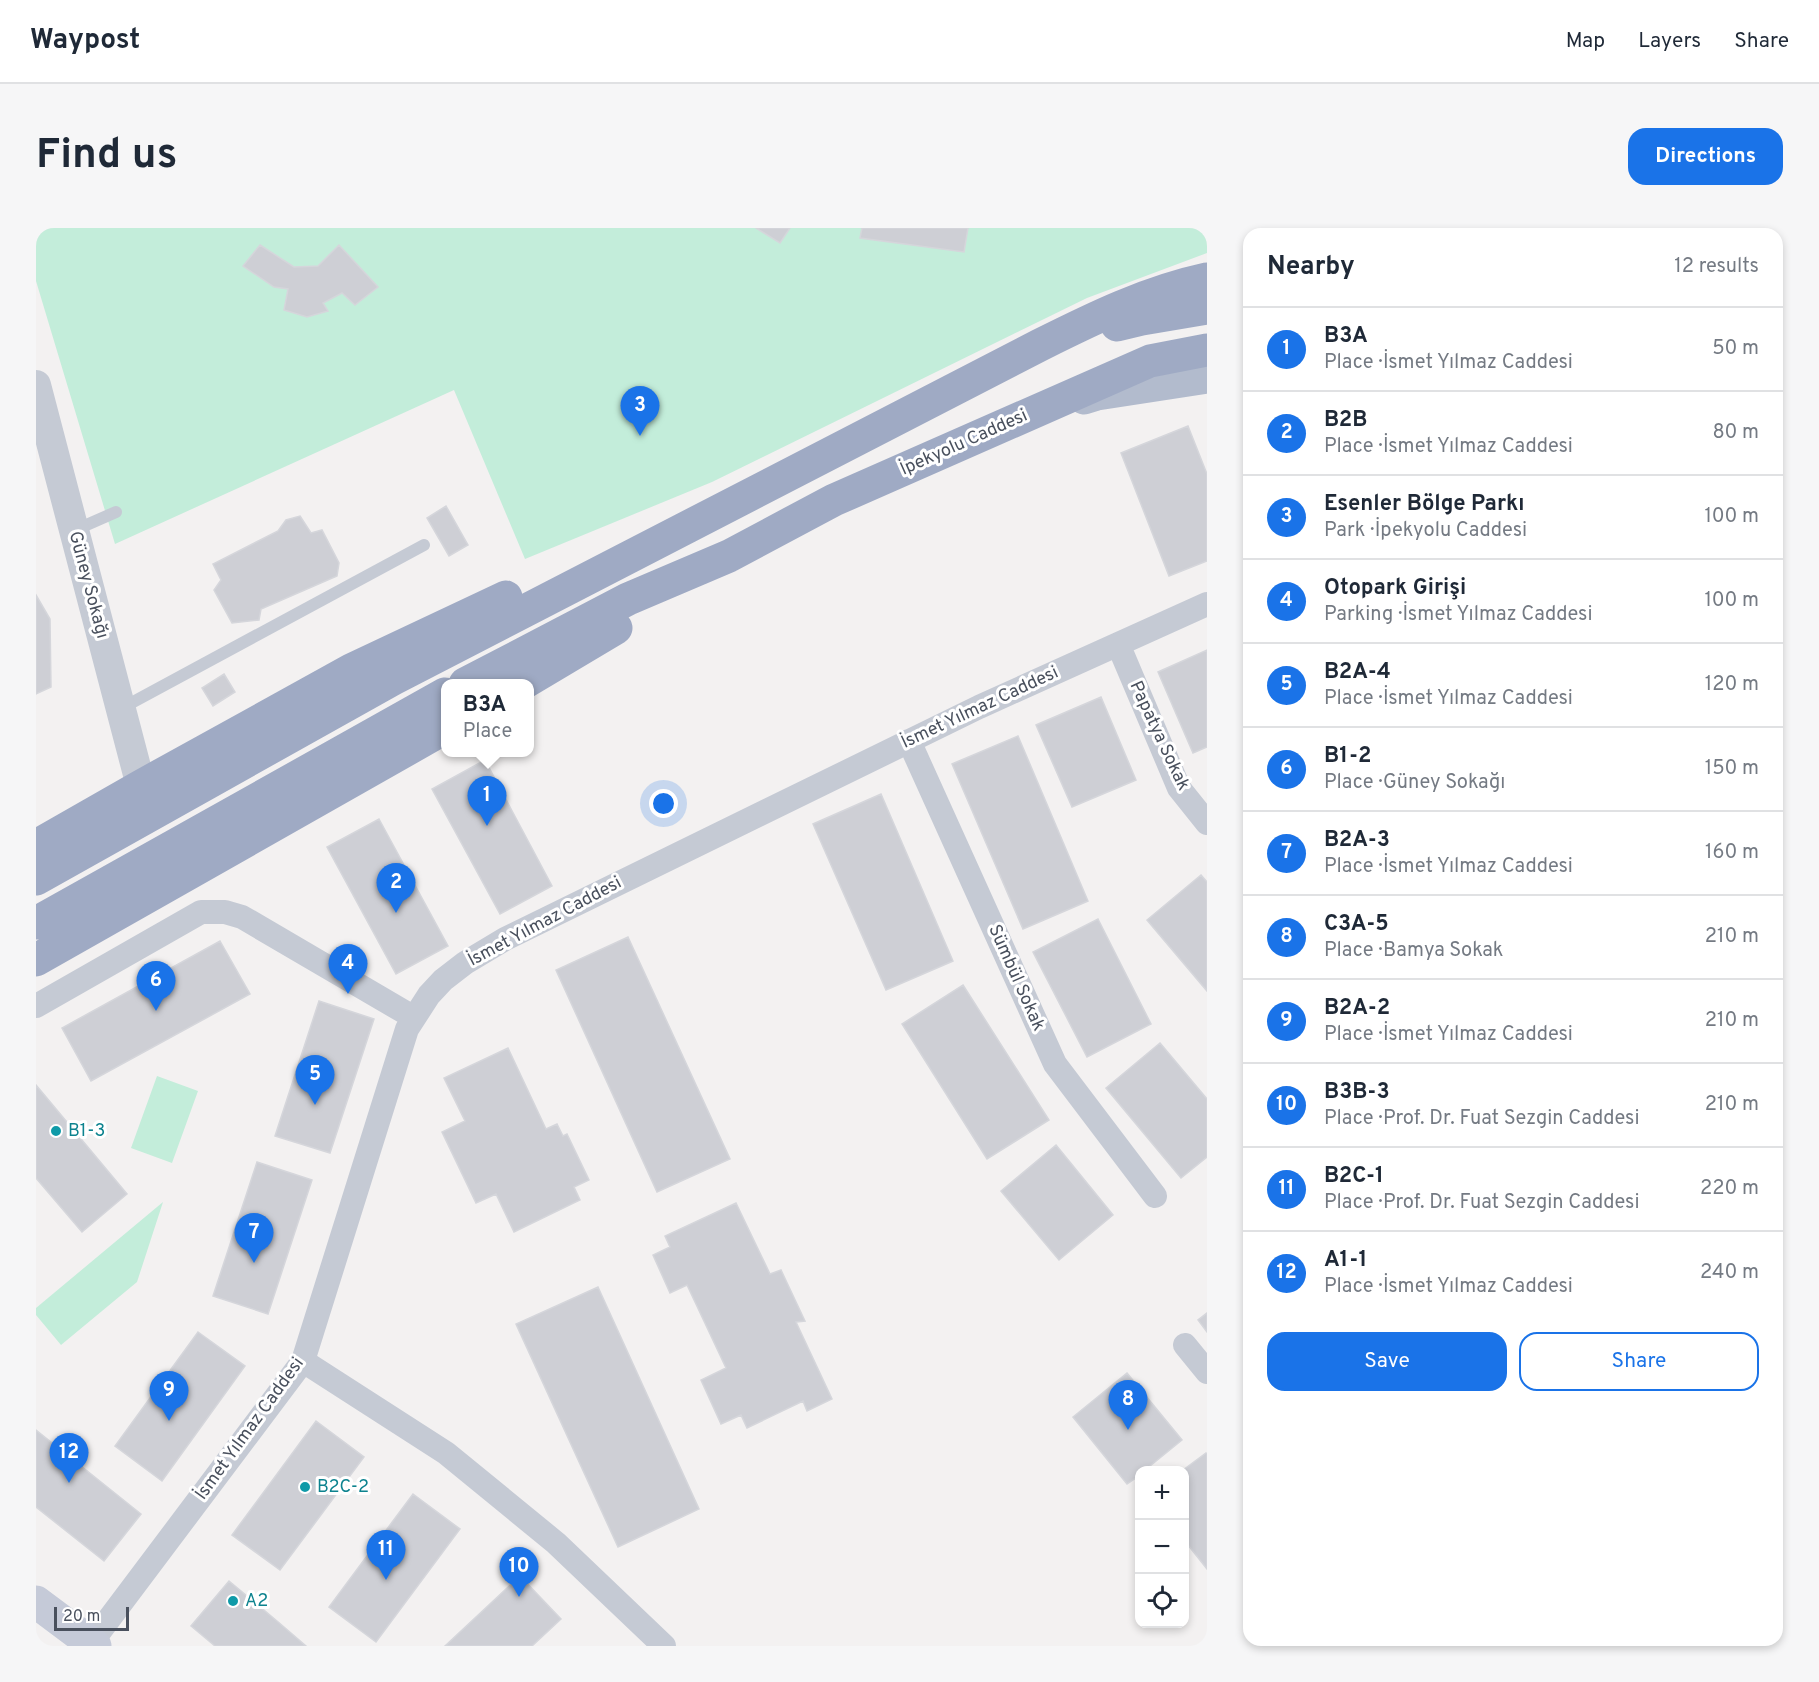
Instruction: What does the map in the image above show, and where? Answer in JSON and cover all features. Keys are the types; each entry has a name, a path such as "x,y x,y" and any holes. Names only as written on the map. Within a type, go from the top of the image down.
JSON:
{"highway":[{"path":"36,879 393,679 1040,345 1103,314 1150,295 1207,279"},
{"path":"1040,345 1142,319 1207,308"},
{"name":"İpekyolu Caddesi","path":"729,556 834,500 1150,361 1207,350"},
{"path":"36,846 351,670 581,562 661,528 746,497"},
{"path":"475,679 628,599 729,556"},
{"path":"531,679 659,604 729,556"},
{"path":"36,923 441,696"},
{"path":"36,960 441,730"}],"main road":[{"path":"1028,415 1097,394 1207,377"},
{"path":"36,1602 93,1644"}],"street":[{"name":"Güney Sokağı","path":"36,385 141,786"},
{"name":"İsmet Yılmaz Caddesi","path":"93,1644 303,1361 407,1029 413,1017 443,980 465,963 505,939 909,741 1207,604"},
{"name":"Papatya Sokak","path":"1118,644 1179,788 1207,823"},
{"name":"Sümbül Sokak","path":"909,741 1055,1064 1155,1196"},
{"path":"36,1006 201,912 225,912 242,917 413,1017"},
{"path":"1185,1345 1207,1372"},
{"path":"303,1361 446,1453 556,1543 664,1646"}],"lane":[{"path":"74,531 116,512"},
{"path":"120,709 423,545"}],"green space":[{"path":"36,228 1207,228 1207,253 1087,298 712,482 525,559 454,390 115,544 36,281"},
{"path":"157,1076 198,1091 172,1163 131,1148"},
{"path":"163,1202 137,1282 61,1345 36,1315 36,1308"}],"building":[{"path":"756,228 790,228 780,243"},
{"path":"862,228 968,228 964,252 860,238"},
{"path":"260,245 294,267 318,266 339,245 378,287 355,305 342,293 323,303 328,311 307,317 284,310 288,289 274,287 243,266"},
{"path":"1188,426 1207,474 1207,561 1169,576 1121,453"},
{"path":"446,506 468,545 449,556 427,518"},
{"path":"300,516 311,533 322,530 339,563 337,576 261,609 259,620 232,623 214,590 221,580 213,564 278,531 286,520"},
{"path":"36,595 50,619 51,687 36,694"},
{"path":"1207,650 1207,747 1193,753 1158,672"},
{"path":"224,674 235,692 213,706 202,688"},
{"path":"1101,697 1136,780 1072,807 1036,725"},
{"path":"1018,736 1088,901 1023,929 952,764"},
{"path":"485,760 552,886 500,914 432,789"},
{"path":"881,794 953,961 886,990 813,824"},
{"path":"379,819 448,946 396,974 327,847"},
{"path":"1201,875 1207,882 1207,991 1147,920"},
{"path":"1098,919 1151,1024 1087,1057 1033,952"},
{"path":"628,937 730,1159 657,1192 556,970"},
{"path":"220,941 250,994 91,1081 62,1028"},
{"path":"963,985 1049,1120 987,1159 902,1024"},
{"path":"319,1001 374,1019 330,1153 275,1136"},
{"path":"1160,1043 1207,1099 1207,1157 1181,1178 1106,1088"},
{"path":"508,1048 546,1129 557,1124 563,1136 567,1134 589,1180 574,1187 580,1200 514,1232 496,1194 476,1203 442,1132 465,1121 444,1078"},
{"name":"B1-3","path":"36,1085 127,1194 82,1232 36,1178"},
{"path":"1056,1145 1113,1215 1059,1260 1001,1191"},
{"path":"257,1162 312,1180 268,1314 213,1296"},
{"path":"736,1203 770,1274 781,1270 805,1321 796,1322 832,1399 807,1411 803,1401 747,1428 741,1415 721,1424 701,1380 726,1368 687,1285 670,1293 653,1255 670,1247 665,1236"},
{"path":"598,1287 699,1509 618,1547 516,1324"},
{"path":"1207,1313 1207,1332 1198,1320"},
{"path":"198,1332 245,1366 162,1481 115,1446"},
{"path":"1127,1373 1182,1440 1150,1466 1135,1466 1135,1478 1127,1484 1073,1417"},
{"name":"B2C-2","path":"316,1421 364,1457 280,1570 232,1535"},
{"path":"36,1430 141,1514 104,1561 36,1507"},
{"path":"1207,1454 1207,1569 1189,1546 1188,1466"},
{"path":"413,1494 460,1529 376,1642 329,1607"},
{"path":"520,1576 561,1619 532,1646 445,1646"},
{"name":"A2","path":"229,1581 306,1646 215,1646 191,1626"}],"place":[{"name":"Esenler Bölge Parkı","path":"640,436"},
{"name":"B3A","path":"487,826"},
{"name":"B2B","path":"396,913"},
{"name":"Otopark Girişi","path":"348,994"},
{"name":"B1-2","path":"156,1011"},
{"name":"B2A-4","path":"315,1105"},
{"name":"B1-3","path":"56,1131"},
{"name":"B2A-3","path":"254,1263"},
{"name":"B2A-2","path":"169,1421"},
{"name":"C3A-5","path":"1128,1430"},
{"name":"A1-1","path":"69,1483"},
{"name":"B2C-2","path":"305,1487"},
{"name":"B2C-1","path":"386,1580"},
{"name":"B3B-3","path":"519,1597"},
{"name":"A2","path":"233,1601"}]}
